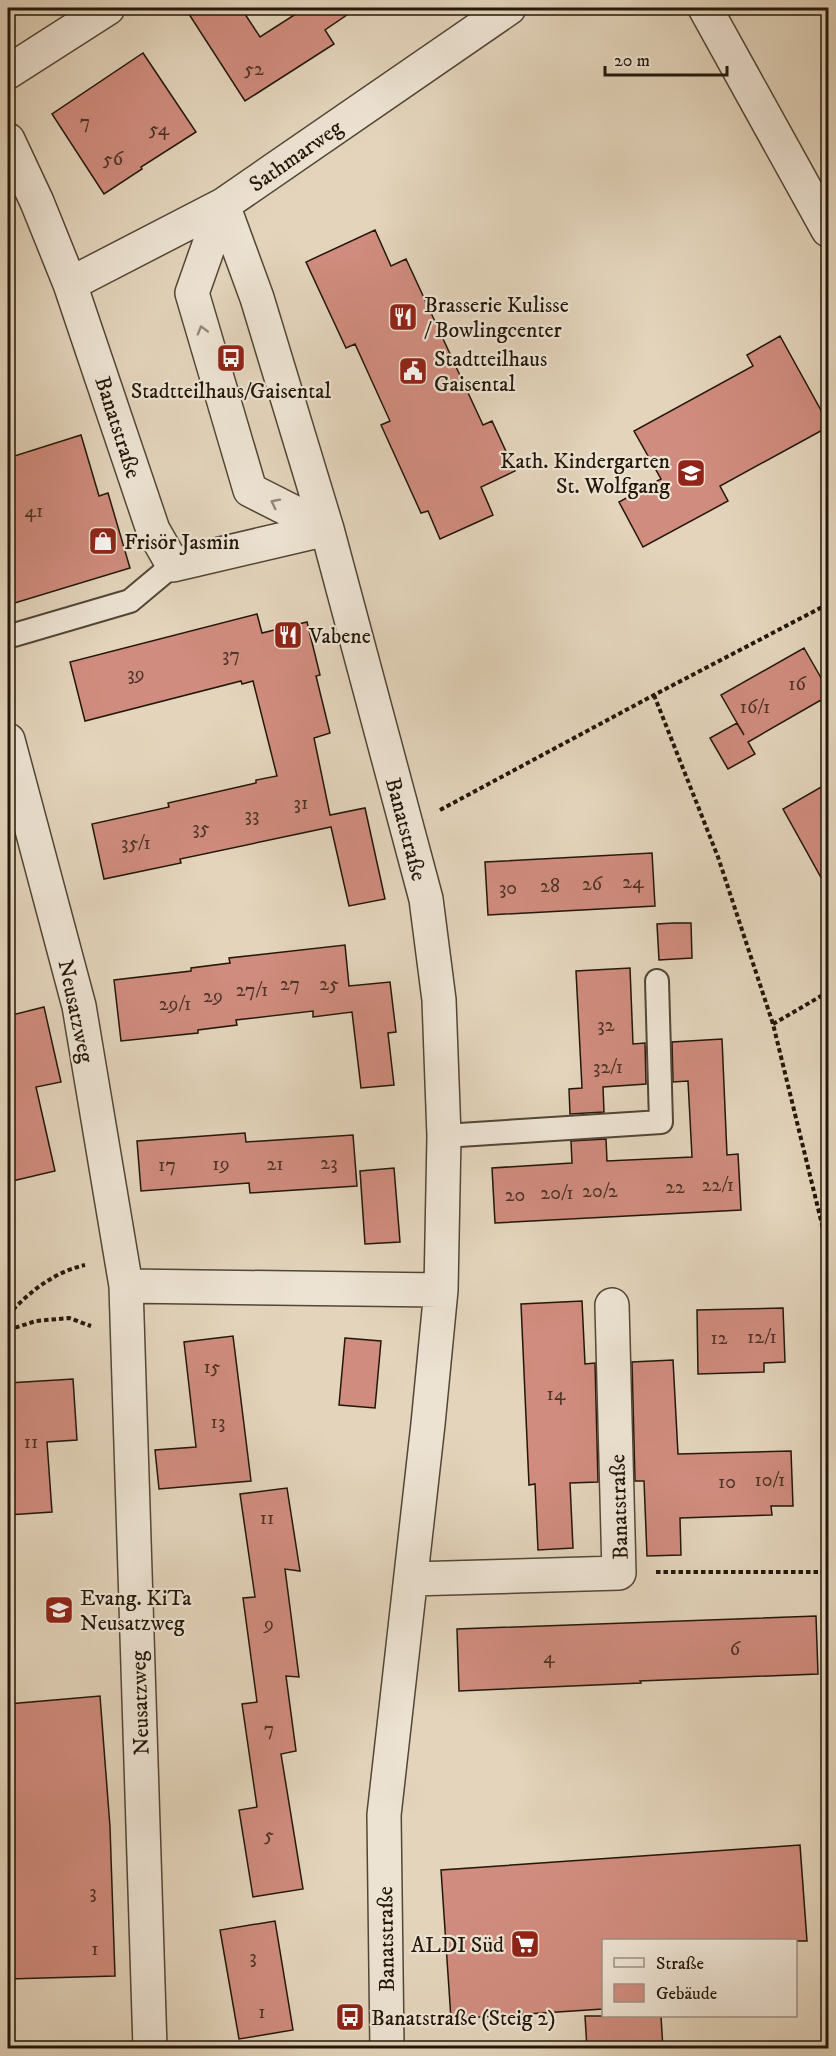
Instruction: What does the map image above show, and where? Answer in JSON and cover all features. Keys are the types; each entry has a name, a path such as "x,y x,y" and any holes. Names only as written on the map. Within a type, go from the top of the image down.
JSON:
{"street":[{"path":"8,72 108,8"},
{"name":"Sathmarweg","path":"70,284 223,205 509,8"},
{"path":"705,8 828,231"},
{"name":"Banatstraße","path":"8,140 37,202 70,284 153,530 173,565"},
{"path":"223,205 192,293 250,490 327,530"},
{"name":"Banatstraße","path":"223,205 257,298 327,530 426,899 439,1000 444,1136 441,1290 384,1815 387,2049"},
{"path":"173,565 327,530"},
{"name":"Neusatzweg","path":"8,740 79,1006 123,1271 150,2049"},
{"path":"123,1271 441,1290"},
{"name":"Banatstraße","path":"411,1579 619,1572 612,1305"}],"lane":[{"path":"14,634 130,601 173,565"},
{"path":"444,1136 662,1122 657,981"}],"path":[{"path":"405,820 437,812 828,604"},
{"path":"654,695 718,857 772,1024 828,1249"},
{"path":"772,1024 828,992"},
{"path":"8,1315 39,1286 60,1274 81,1266 123,1271"},
{"path":"8,1330 36,1321 69,1318"},
{"path":"619,1572 828,1572"}],"building":[{"path":"185,8 241,8 260,37 305,8 357,8 325,30 334,44 245,101"},
{"path":"143,53 196,132 104,194 52,114"},
{"name":"Stadtteilhaus Gaisental","path":"375,230 391,266 406,259 483,425 492,421 515,471 481,487 493,515 440,539 428,511 421,513 381,425 390,421 355,344 346,348 306,262"},
{"path":"780,336 828,423 828,427 720,486 728,501 643,547 619,502 661,479 634,431 753,366 747,355"},
{"path":"81,435 99,496 108,493 130,568 8,605 8,458"},
{"path":"257,614 262,633 307,622 320,675 316,676 330,733 314,738 330,815 365,808 385,899 349,906 331,827 180,859 181,863 104,879 92,824 169,807 168,803 277,776 253,681 242,684 241,681 85,721 70,662"},
{"path":"804,648 828,690 828,696 748,742 755,754 728,769 710,738 737,723 744,735 721,695"},
{"path":"828,783 828,890 783,809"},
{"path":"652,853 655,906 488,915 485,862"},
{"path":"691,923 692,958 659,960 657,924"},
{"path":"345,945 349,986 390,982 396,1032 388,1033 394,1085 361,1088 352,1012 313,1017 313,1011 236,1020 237,1025 198,1030 198,1033 121,1041 114,980 191,971 191,968 230,963 229,958"},
{"path":"630,968 633,1044 645,1043 646,1084 603,1087 604,1112 570,1114 569,1089 582,1088 576,971"},
{"path":"44,1007 61,1082 36,1087 55,1171 8,1182 8,1016"},
{"path":"722,1039 727,1155 738,1154 741,1210 495,1223 492,1168 572,1163 571,1141 606,1139 607,1161 692,1157 688,1081 673,1082 672,1042"},
{"path":"245,1133 246,1142 353,1135 357,1186 250,1193 249,1183 141,1191 137,1141"},
{"path":"394,1168 400,1242 365,1244 360,1171"},
{"path":"582,1301 585,1364 595,1363 598,1482 570,1483 573,1548 538,1550 535,1484 529,1485 521,1304"},
{"path":"783,1308 785,1362 764,1363 764,1372 698,1374 697,1310"},
{"path":"233,1336 251,1481 159,1489 155,1450 196,1447 184,1342"},
{"path":"345,1338 381,1341 375,1408 339,1405"},
{"path":"673,1360 678,1454 791,1451 793,1506 771,1506 772,1515 680,1518 681,1555 647,1556 644,1481 635,1481 632,1362"},
{"path":"73,1379 77,1440 47,1442 52,1512 8,1515 8,1383"},
{"path":"287,1488 300,1571 285,1569 299,1677 286,1676 296,1751 281,1754 303,1889 253,1897 239,1810 257,1807 242,1704 257,1702 243,1598 255,1597 240,1494"},
{"path":"816,1616 818,1674 459,1691 457,1629"},
{"path":"100,1696 110,1827 115,1976 8,1979 8,1704"},
{"name":"ALDI Süd","path":"800,1845 807,1941 797,1941 797,1939 602,1939 602,2009 451,2019 441,1870"},
{"path":"275,1921 293,2030 239,2039 220,1930"},
{"path":"585,2016 661,2017 663,2049 587,2049"}],"place":[{"name":"Brasserie Kulisse / Bowlingcenter","path":"403,317"},
{"name":"Stadtteilhaus/Gaisental","path":"231,358"},
{"name":"Stadtteilhaus Gaisental","path":"413,371"},
{"name":"Kath. Kindergarten St. Wolfgang","path":"691,473"},
{"name":"Frisör Jasmin","path":"103,541"},
{"name":"Vabene","path":"288,635"},
{"name":"Evang. KiTa Neusatzweg","path":"59,1610"},
{"name":"ALDI Süd","path":"525,1944"},
{"name":"Banatstraße (Steig 2)","path":"350,2017"}]}
